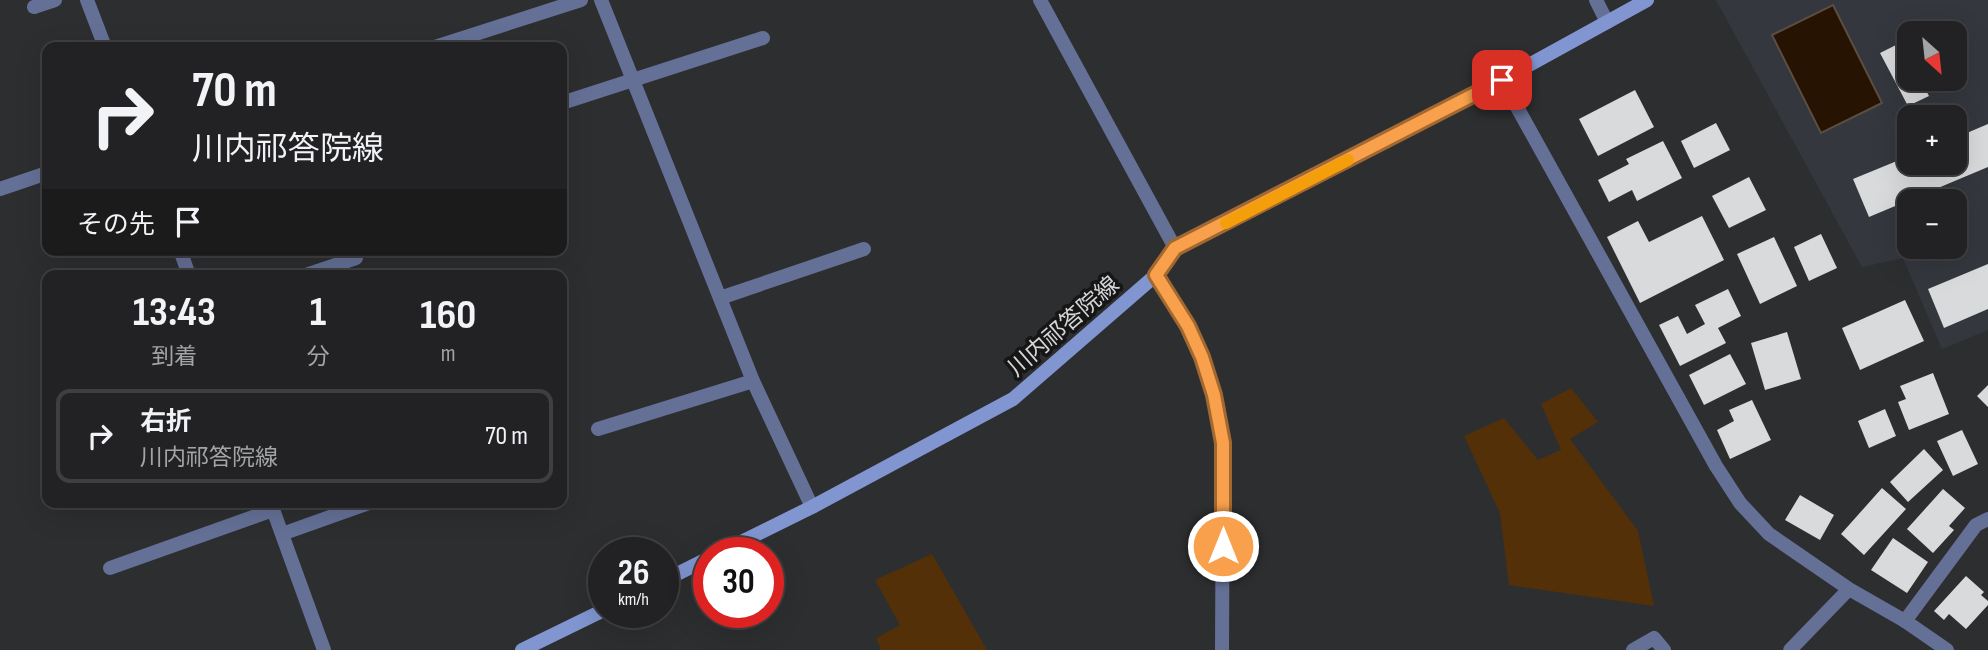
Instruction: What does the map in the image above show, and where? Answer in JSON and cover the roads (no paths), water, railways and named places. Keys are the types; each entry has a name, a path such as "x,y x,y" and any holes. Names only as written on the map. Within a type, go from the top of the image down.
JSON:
{"main road":[{"name":"川内祁答院線","path":"751,537 1013,400 1156,275 1175,248 1502,80 1647,0"},
{"path":"522,650 588,618"}],"street":[{"path":"34,7 55,0"},
{"path":"87,0 103,42"},
{"path":"451,42 581,0"},
{"path":"601,0 753,381 812,507"},
{"path":"1040,0 1175,248"},
{"path":"1596,0 1607,22"},
{"path":"568,101 763,38"},
{"path":"1502,80 1716,466 1740,503 1769,534 1849,589 1905,621 1947,650"},
{"path":"0,189 42,175"},
{"path":"720,298 864,249"},
{"path":"321,270 356,258"},
{"path":"1156,275 1188,326 1202,357 1214,395 1223,443 1223,650"},
{"path":"598,429 753,381"},
{"path":"110,568 267,508"},
{"path":"273,508 324,650"},
{"path":"282,534 355,508"},
{"path":"1905,621 1976,525 1988,519"},
{"path":"1790,650 1849,589"},
{"path":"1633,650 1654,638 1664,650"}]}
